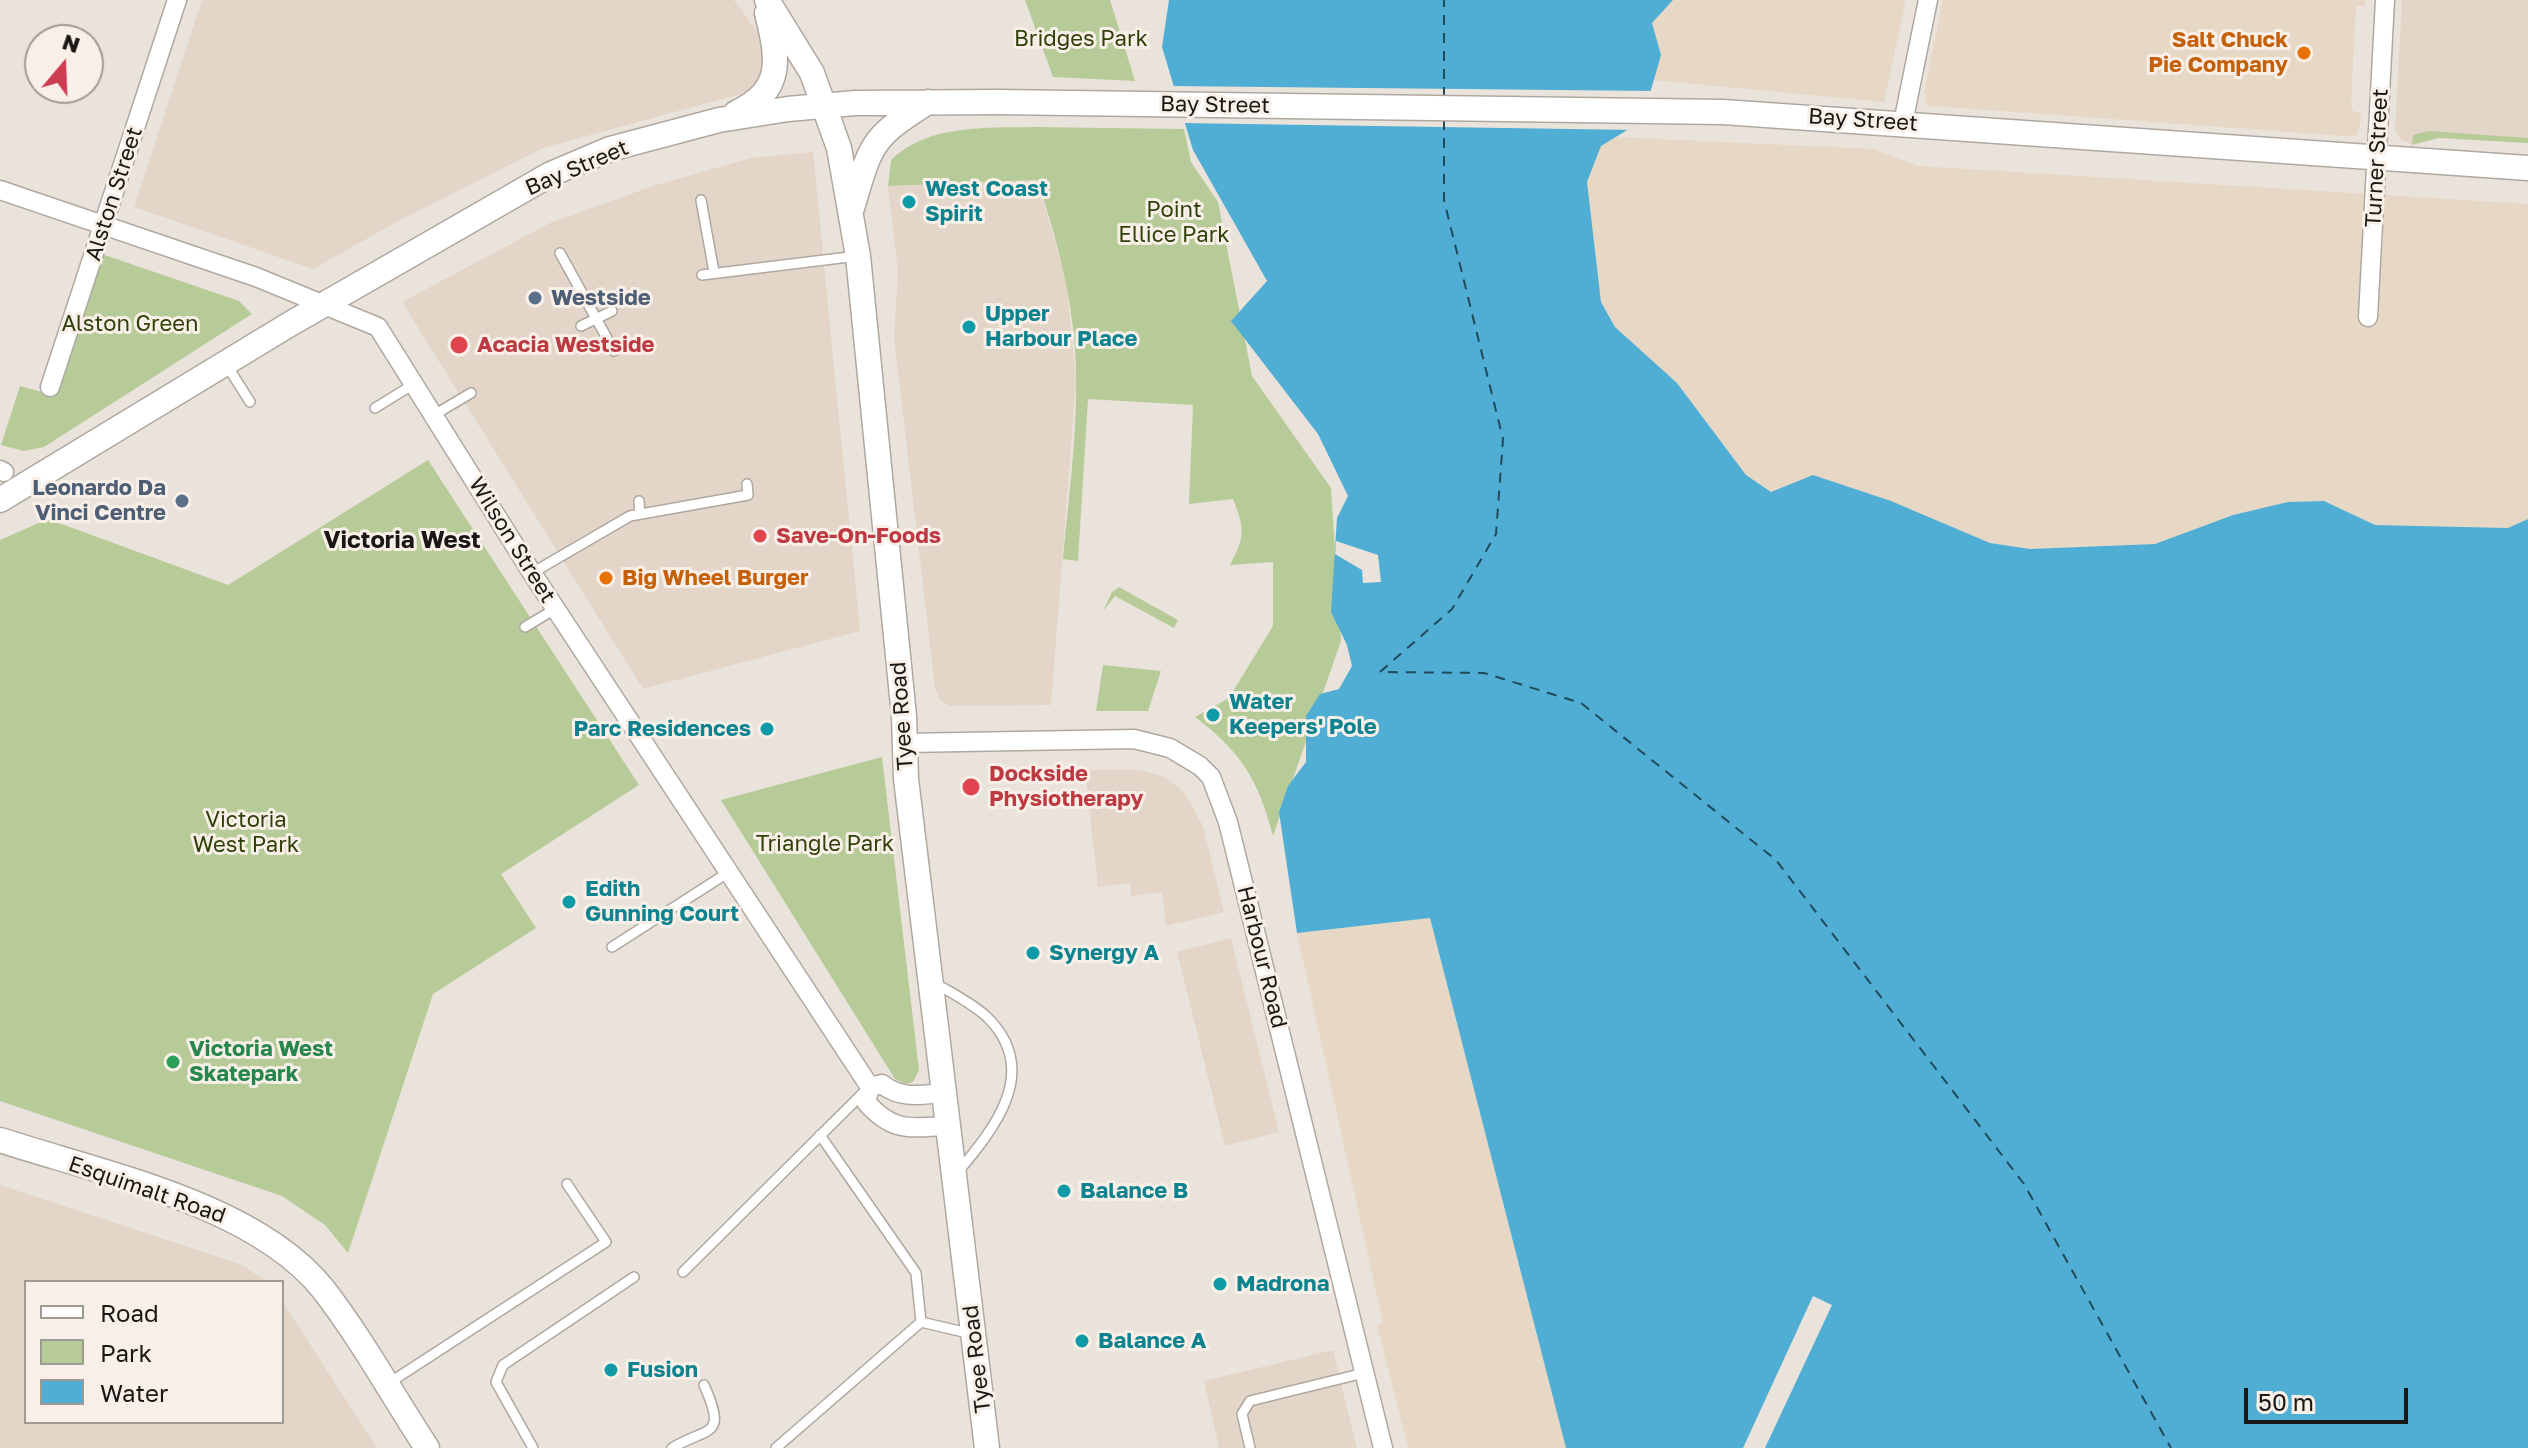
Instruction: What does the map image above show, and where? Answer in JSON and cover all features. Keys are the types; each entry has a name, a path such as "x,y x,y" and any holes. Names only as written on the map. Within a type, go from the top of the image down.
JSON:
{"main road":[{"name":"Tyee Road","path":"765,0 812,73 826,105 837,139 858,256 929,980 987,1448"},
{"path":"719,120 755,104 771,82 776,51 765,0"},
{"path":"850,215 865,160 874,143 888,127 928,102"},
{"name":"Bay Street","path":"0,500 326,303 551,174 610,149 719,120 826,105 998,102 1723,112 2528,168"},
{"name":"Esquimalt Road","path":"0,1140 213,1209 254,1230 289,1255 322,1289 427,1448"}],"street":[{"name":"Alston Street","path":"50,387 177,0"},
{"path":"1903,123 1928,0"},
{"name":"Turner Street","path":"2368,317 2385,0"},
{"name":"Wilson Street","path":"0,190 326,303 378,327 555,609 870,1087 866,1102 890,1124 909,1128 946,1126"},
{"name":"Harbour Road","path":"904,743 1134,739 1170,748 1211,777 1228,822 1383,1448"},
{"path":"870,1087 882,1084 893,1093 906,1095 942,1093"}],"lane":[{"path":"701,200 714,272"},
{"path":"560,253 614,351"},
{"path":"702,275 858,256"},
{"path":"581,326 612,311"},
{"path":"225,363 250,402"},
{"path":"375,408 414,384"},
{"path":"434,415 471,393"},
{"path":"532,573 630,516 693,499 748,495 747,484"},
{"path":"639,501 640,514"},
{"path":"525,627 555,609"},
{"path":"612,947 729,872"},
{"path":"929,980 989,1019 1004,1040 1011,1064 1012,1078 1006,1105 983,1142 952,1179"},
{"path":"683,1272 870,1087"},
{"path":"820,1135 916,1273 921,1322"},
{"path":"386,1385 606,1242 567,1184"},
{"path":"533,1448 496,1382 503,1365 634,1277"},
{"path":"921,1322 975,1335"},
{"path":"776,1448 921,1322"},
{"path":"1250,1448 1242,1414 1250,1401 1365,1373"},
{"path":"672,1448 707,1434 714,1423 715,1410 704,1385"}],"shaded area":[{"path":"202,0 734,0 762,38 770,67 752,91 543,148 404,218 313,269 134,207"},
{"path":"1673,0 1906,0 1884,102 1652,80 1661,55 1652,23"},
{"path":"1943,0 2366,0 2365,6 2356,6 2351,105 2353,111 2362,114 2358,132 2355,136 2345,136 1931,106 1926,103 1924,93"},
{"path":"2402,0 2528,0 2528,143 2439,138 2412,145 2400,139 2395,129"},
{"path":"1616,137 1873,149 1919,166 2528,204 2528,519 2508,528 2375,525 2324,501 2288,502 2233,515 2155,544 2030,549 1990,543 1891,501 1813,475 1771,492 1746,475 1677,383 1615,327 1601,302 1587,182 1601,146"},
{"path":"813,152 860,631 643,689 402,302 550,223 653,186 751,158"},
{"path":"1037,180 1066,279 1076,382 1051,705 949,706 940,700 935,689 894,337 898,272 888,186"},
{"path":"1085,770 1141,770 1165,777 1185,793 1203,826 1224,912 1166,926 1162,892 1131,896 1130,883 1098,887"},
{"path":"1430,918 1566,1448 1408,1448 1377,1325 1383,1323 1297,933"},
{"path":"1231,938 1279,1132 1225,1146 1177,952"},
{"path":"0,1185 240,1264 265,1280 24,1280 24,1424 284,1424 284,1304 377,1448 0,1448"},
{"path":"1333,1350 1357,1448 1219,1448 1204,1381"}],"green space":[{"name":"Bridges Park","path":"1025,0 1110,0 1135,81 1053,77"},
{"name":"Point Ellice Park","path":"1034,127 1184,129 1191,162 1218,202 1252,376 1331,488 1341,641 1273,836 1261,798 1246,769 1225,743 1195,717 1229,698 1273,626 1273,562 1230,565 1242,532 1233,499 1189,504 1193,405 1088,399 1078,561 1063,559 1074,444 1075,357 1063,272 1037,180 888,186 891,160 922,140 958,130"},
{"path":"2428,131 2528,138 2528,143 2439,138 2412,145 2413,135"},
{"name":"Alston Green","path":"96,252 239,301 252,314 44,447 24,451 1,445 20,386 52,395"},
{"name":"Victoria West Park","path":"428,460 639,785 501,874 536,928 433,994 348,1253 325,1225 282,1196 0,1101 0,540 48,519 228,585"},
{"path":"1119,587 1178,620 1174,628 1115,596 1103,611 1112,592"},
{"path":"1103,665 1161,671 1148,711 1096,711"},
{"name":"Triangle Park","path":"882,757 919,1070 913,1082 904,1084 895,1079 721,800"}],"water":[{"path":"1169,0 1673,0 1652,23 1661,55 1642,121 1601,146 1587,182 1601,302 1615,327 1677,383 1746,475 1771,492 1813,475 1891,501 1990,543 2030,549 2155,544 2233,515 2288,502 2324,501 2375,525 2508,528 2528,519 2528,1448 1566,1448 1430,918 1297,933 1279,812 1288,786 1306,762 1306,716 1320,694 1339,689 1352,666 1347,645 1331,612 1337,518 1348,496 1318,434 1231,321 1267,281 1193,150 1162,47"}],"pier":[{"path":"1169,86 1654,91 1646,123 1634,130 1181,123"},
{"path":"1336,541 1378,555 1381,582 1363,583 1362,570 1335,554"},
{"path":"1813,1296 1832,1305 1765,1448 1743,1448"}],"ferry route":[{"path":"1444,0 1444,97"},
{"path":"1444,120 1444,200 1503,439 1496,534 1452,609 1380,672 1484,673 1581,703 1776,860 2024,1184 2171,1448"}],"place":[{"name":"Salt Chuck Pie Company","path":"2304,53"},
{"name":"West Coast Spirit","path":"909,202"},
{"name":"Westside","path":"535,298"},
{"name":"Upper Harbour Place","path":"969,327"},
{"name":"Acacia Westside","path":"459,345"},
{"name":"Leonardo Da Vinci Centre","path":"182,501"},
{"name":"Save-On-Foods","path":"760,536"},
{"name":"Big Wheel Burger","path":"606,578"},
{"name":"Water Keepers' Pole","path":"1213,715"},
{"name":"Parc Residences","path":"767,729"},
{"name":"Dockside Physiotherapy","path":"971,787"},
{"name":"Edith Gunning Court","path":"569,902"},
{"name":"Synergy A","path":"1033,953"},
{"name":"Victoria West Skatepark","path":"173,1062"},
{"name":"Balance B","path":"1064,1191"},
{"name":"Madrona","path":"1220,1284"},
{"name":"Balance A","path":"1082,1341"},
{"name":"Fusion","path":"611,1370"}],"district":[{"name":"Victoria West","path":"402,540"}]}
